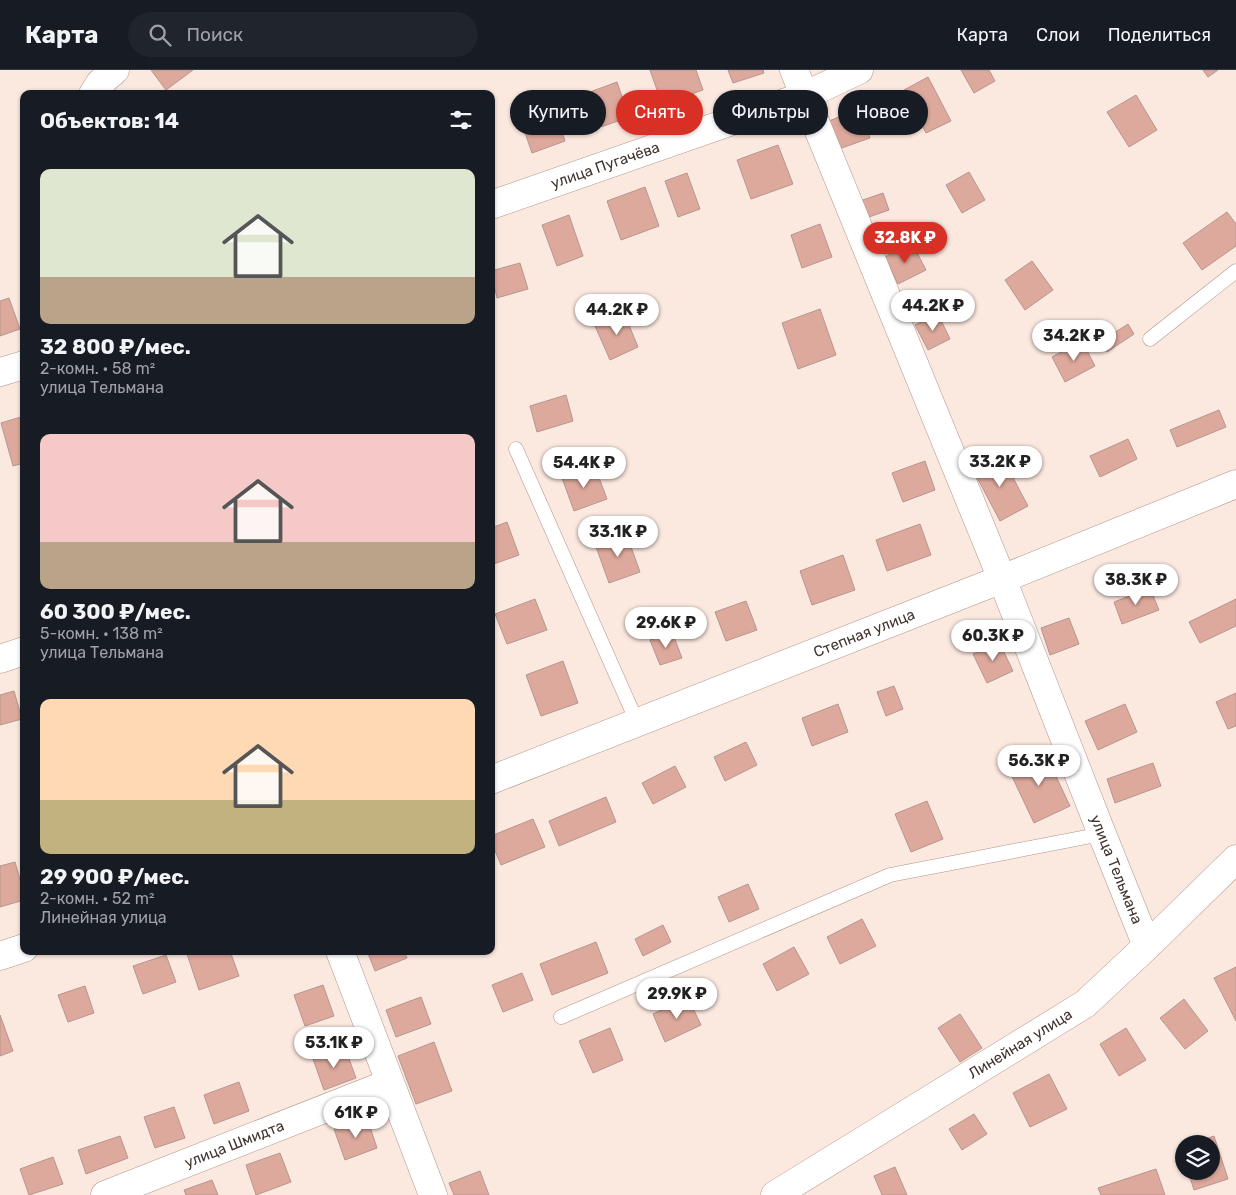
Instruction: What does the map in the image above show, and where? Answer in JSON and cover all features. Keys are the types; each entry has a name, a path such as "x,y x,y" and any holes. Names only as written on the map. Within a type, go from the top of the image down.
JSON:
{"street":[{"path":"96,90 100,83 115,70"},
{"name":"улица Тельмана","path":"794,70 802,90"},
{"name":"улица Пугачёва","path":"817,90 860,70"},
{"name":"улица Пугачёва","path":"495,204 713,128"},
{"name":"улица Тельмана","path":"820,135 1002,579 1148,946"},
{"path":"0,372 20,366"},
{"name":"Степная улица","path":"495,778 1002,579 1236,484"},
{"path":"0,659 20,652"},
{"name":"Линейная улица","path":"775,1195 1085,1004 1148,946 1236,858"},
{"path":"0,956 20,949"},
{"path":"342,955 433,1195"},
{"name":"улица Шмидта","path":"104,1195 390,1082"}],"lane":[{"path":"1150,339 1236,271"},
{"path":"516,448 636,722"},
{"path":"561,1017 890,875 1102,834"}],"building":[{"path":"151,70 193,70 166,90"},
{"path":"650,70 696,70 703,90 657,90"},
{"path":"728,70 763,70 764,73 733,83"},
{"path":"961,70 989,70 995,81 974,93"},
{"path":"1203,70 1218,70 1208,77"},
{"path":"928,77 951,121 928,132 928,90 904,90"},
{"path":"617,82 620,90 616,90 616,122 606,125 606,90 595,90"},
{"path":"1136,95 1157,130 1129,147 1107,112"},
{"path":"838,117 838,135 869,135 870,138 836,150 828,128 828,121"},
{"path":"526,135 563,135 565,141 532,153"},
{"path":"778,145 793,184 751,199 737,160"},
{"path":"969,172 985,200 962,213 946,185"},
{"path":"687,173 700,209 678,217 665,181"},
{"path":"645,187 659,226 621,240 607,201"},
{"path":"883,193 889,210 866,218 860,201"},
{"path":"1227,212 1236,224 1236,246 1202,270 1183,243"},
{"path":"569,215 583,256 557,266 542,225"},
{"path":"820,224 832,257 802,268 791,235"},
{"path":"912,243 926,270 898,284 885,257"},
{"path":"1032,261 1053,290 1025,310 1005,280"},
{"path":"520,263 528,289 497,298 495,270"},
{"path":"9,298 20,329 0,336 0,301"},
{"path":"820,309 836,355 798,369 782,323"},
{"path":"624,313 638,347 610,360 595,326"},
{"path":"938,314 950,339 928,350 915,325"},
{"path":"1128,324 1134,334 1107,352 1100,342"},
{"path":"1082,341 1095,366 1065,382 1052,357"},
{"path":"566,395 573,421 537,432 530,406"},
{"path":"1219,410 1226,427 1177,447 1170,430"},
{"path":"20,417 20,464 13,466 1,423"},
{"path":"1128,439 1137,459 1100,477 1090,456"},
{"path":"1001,455 1028,506 1000,521 973,470"},
{"path":"925,461 935,490 903,502 892,473"},
{"path":"595,467 607,499 574,511 562,478"},
{"path":"507,522 519,555 495,564 495,526"},
{"path":"920,524 931,555 887,571 876,540"},
{"path":"626,533 640,572 609,583 595,544"},
{"path":"843,555 855,590 812,605 800,571"},
{"path":"1150,588 1159,610 1122,624 1114,602"},
{"path":"535,599 547,630 507,644 495,614"},
{"path":"1236,599 1236,626 1200,643 1189,622"},
{"path":"746,601 757,630 726,641 715,612"},
{"path":"1069,618 1079,644 1050,655 1041,628"},
{"path":"672,632 682,658 660,665 650,640"},
{"path":"999,642 1013,671 987,683 973,654"},
{"path":"563,661 578,703 541,716 526,675"},
{"path":"894,686 903,709 886,716 877,692"},
{"path":"14,691 20,712 20,720 0,725 0,695"},
{"path":"1236,693 1236,726 1228,729 1216,702"},
{"path":"838,704 848,732 812,746 802,718"},
{"path":"1125,704 1137,732 1098,750 1085,721"},
{"path":"746,742 757,765 725,781 714,757"},
{"path":"1044,751 1070,806 1034,823 1008,768"},
{"path":"1153,763 1161,786 1115,803 1107,779"},
{"path":"675,766 686,787 653,804 642,783"},
{"path":"606,797 616,822 559,846 549,821"},
{"path":"927,801 943,839 911,852 895,814"},
{"path":"533,819 545,847 501,865 495,851 495,834"},
{"path":"15,862 20,879 20,901 0,907 0,866"},
{"path":"748,884 759,909 729,922 718,897"},
{"path":"862,919 876,946 840,964 827,937"},
{"path":"663,925 671,942 643,956 635,939"},
{"path":"596,942 608,973 552,995 540,964"},
{"path":"794,947 809,974 777,991 763,964"},
{"path":"166,955 176,982 143,994 133,966"},
{"path":"187,955 231,955 239,976 199,990"},
{"path":"369,955 406,955 407,958 375,971"},
{"path":"1236,967 1236,1021 1214,978"},
{"path":"522,973 533,1000 503,1012 492,985"},
{"path":"323,985 334,1016 305,1026 294,995"},
{"path":"85,986 94,1013 68,1022 58,995"},
{"path":"421,997 431,1024 396,1037 386,1010"},
{"path":"688,998 701,1025 665,1042 653,1014"},
{"path":"1184,999 1208,1031 1185,1049 1160,1018"},
{"path":"960,1014 982,1048 960,1062 938,1028"},
{"path":"0,1015 13,1051 0,1056"},
{"path":"610,1028 623,1060 593,1073 579,1041"},
{"path":"1126,1028 1146,1060 1119,1076 1100,1044"},
{"path":"434,1042 452,1091 416,1104 398,1056"},
{"path":"345,1048 356,1078 324,1090 313,1059"},
{"path":"1049,1074 1067,1109 1030,1127 1013,1093"},
{"path":"239,1082 249,1111 214,1124 204,1095"},
{"path":"174,1107 185,1138 155,1148 144,1117"},
{"path":"974,1114 987,1134 962,1150 949,1129"},
{"path":"367,1118 377,1148 345,1160 334,1129"},
{"path":"120,1136 128,1158 86,1174 78,1150"},
{"path":"280,1153 291,1182 256,1195 246,1165"},
{"path":"1220,1154 1228,1179 1194,1190 1191,1180 1220,1180"},
{"path":"53,1157 63,1184 29,1195 20,1169"},
{"path":"895,1167 907,1195 882,1195 874,1176"},
{"path":"1156,1169 1165,1195 1101,1195 1098,1188"},
{"path":"480,1171 489,1195 454,1195 449,1183"},
{"path":"212,1180 218,1195 186,1195 184,1190"}]}
